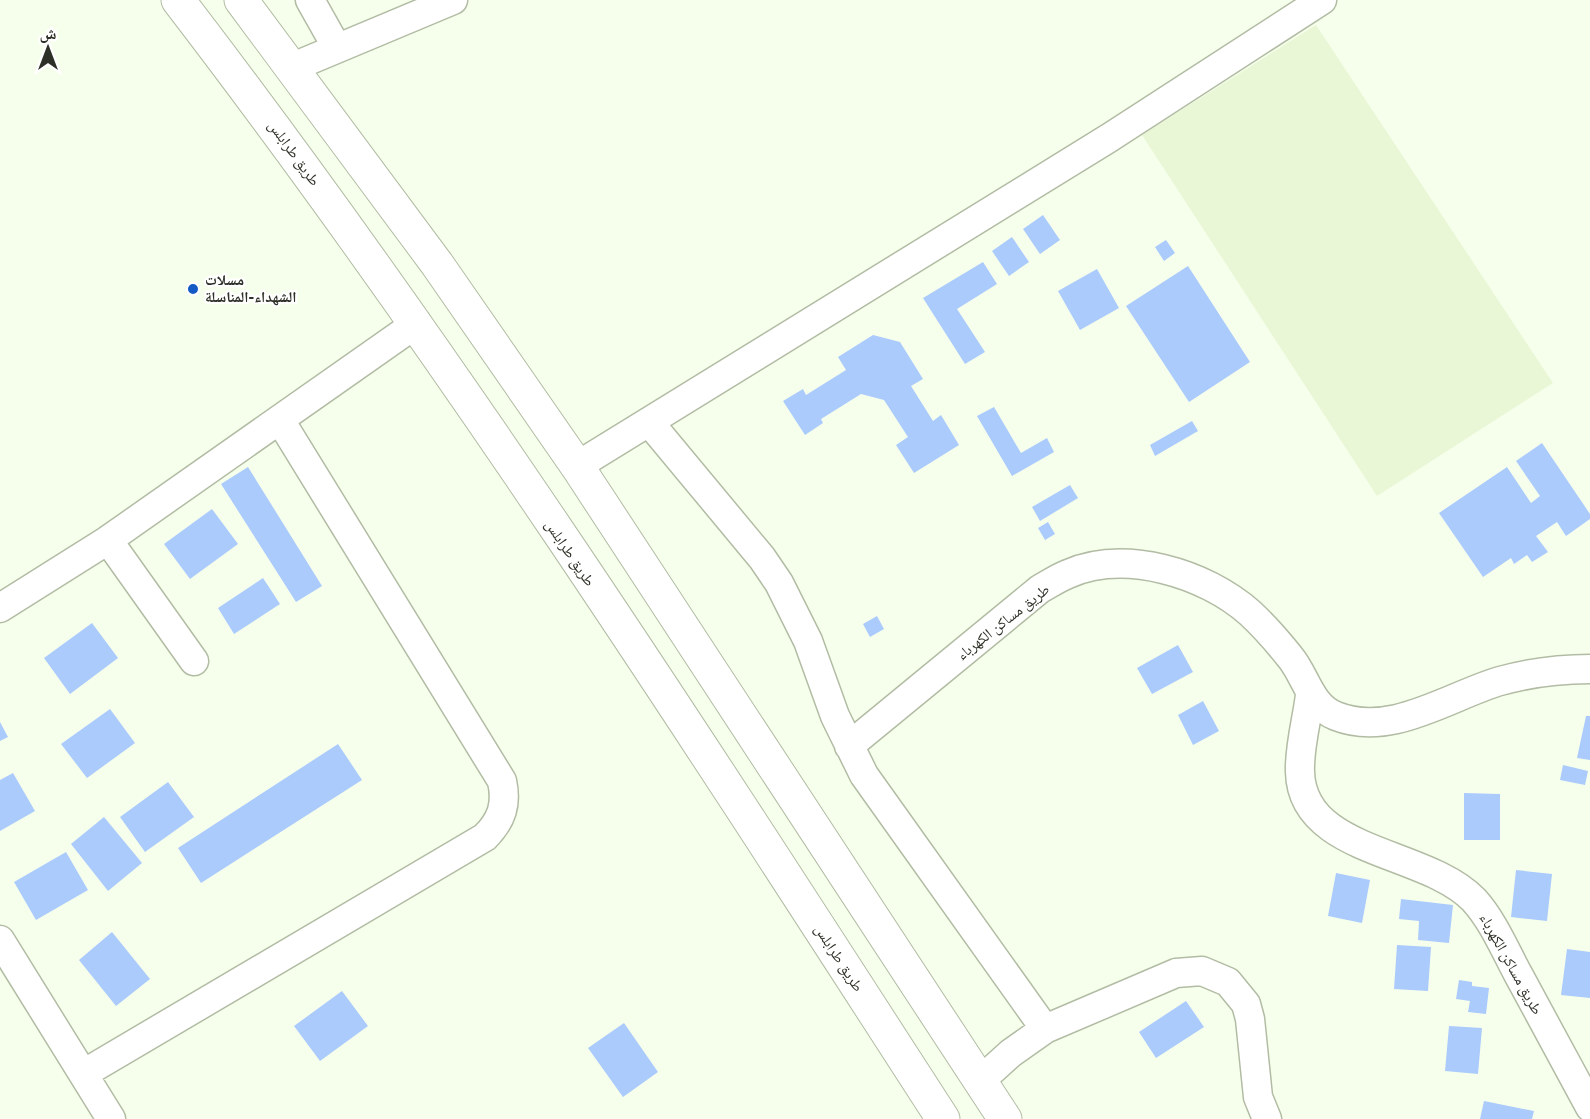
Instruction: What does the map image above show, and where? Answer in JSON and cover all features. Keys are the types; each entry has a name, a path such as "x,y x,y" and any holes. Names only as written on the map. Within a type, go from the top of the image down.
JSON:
{"highway":[{"name":"طريق طرابلس","path":"178,0 259,104 417,323 768,849 943,1119"},
{"path":"241,0 293,67 437,264 577,466 1005,1119"}],"street":[{"path":"310,0 337,48"},
{"path":"293,67 453,0"},
{"path":"577,466 1109,138 1322,0"},
{"path":"0,608 108,540 417,323"},
{"path":"83,1074 485,837 500,819 504,808 502,781 280,420"},
{"path":"649,422 762,558 779,583 808,641 835,716 849,746 880,799 1045,1029"},
{"path":"108,540 194,661"},
{"name":"طريق مساكن الكهرباء","path":"849,746 1040,589 1069,573 1108,564 1147,566 1206,584 1249,613 1292,658 1310,695 1335,716 1373,724 1438,706 1501,681 1564,669 1590,669"},
{"name":"طريق مساكن الكهرباء","path":"1310,695 1300,771 1302,789 1309,805 1318,818 1344,837 1442,875 1475,901 1495,932 1590,1107"},
{"path":"0,940 111,1119"},
{"path":"980,1081 1011,1053 1045,1029 1176,973 1196,971 1215,975 1239,992 1246,1004 1250,1019 1258,1097 1267,1119"}],"shaded area":[{"path":"1316,25 1553,383 1377,496 1142,135"}],"building":[{"path":"1043,215 1060,240 1040,254 1023,229"},
{"path":"1012,237 1029,262 1009,276 992,251"},
{"path":"1166,240 1175,253 1164,261 1155,247"},
{"path":"983,262 997,284 957,309 985,352 965,364 923,298"},
{"path":"1188,266 1250,362 1189,402 1126,306"},
{"path":"1097,269 1119,308 1080,330 1058,291"},
{"path":"873,335 900,342 923,379 911,386 933,421 941,415 959,445 914,473 896,445 908,437 884,400 861,394 821,419 823,423 805,435 783,401 803,389 806,395 846,370 838,357"},
{"path":"994,407 1021,453 1047,438 1054,452 1012,476 977,416"},
{"path":"1192,421 1198,431 1155,456 1150,445"},
{"path":"1542,443 1590,514 1590,519 1566,536 1557,522 1536,536 1548,552 1532,562 1527,555 1514,564 1511,558 1483,577 1439,513 1507,467 1531,503 1540,496 1516,461"},
{"path":"248,467 322,586 296,602 221,484"},
{"path":"1070,485 1078,498 1040,521 1032,507"},
{"path":"212,509 238,544 190,579 164,544"},
{"path":"1048,522 1055,534 1045,540 1038,528"},
{"path":"263,578 280,604 234,634 218,608"},
{"path":"877,616 884,629 870,637 863,624"},
{"path":"92,623 118,658 70,694 44,658"},
{"path":"1178,645 1193,672 1152,694 1137,668"},
{"path":"1203,701 1219,731 1193,745 1178,715"},
{"path":"110,709 135,743 87,778 61,744"},
{"path":"1586,716 1590,716 1590,760 1577,758"},
{"path":"0,722 8,737 0,741"},
{"path":"338,744 362,780 201,883 178,848"},
{"path":"1563,765 1588,771 1585,785 1560,780"},
{"path":"13,773 35,811 0,831 0,780"},
{"path":"168,782 194,817 145,852 120,817"},
{"path":"1464,793 1500,794 1500,840 1464,840"},
{"path":"104,817 142,863 108,891 71,844"},
{"path":"66,852 88,890 36,920 14,882"},
{"path":"1516,870 1552,874 1547,921 1511,917"},
{"path":"1336,873 1370,880 1362,923 1328,916"},
{"path":"1401,899 1453,905 1449,943 1418,940 1419,921 1399,919"},
{"path":"112,932 150,979 116,1006 79,960"},
{"path":"1397,945 1431,947 1428,991 1394,989"},
{"path":"1567,949 1590,952 1590,998 1561,995"},
{"path":"1459,980 1472,982 1472,986 1489,988 1486,1014 1468,1012 1470,1001 1456,999"},
{"path":"342,991 368,1026 320,1061 294,1026"},
{"path":"1186,1001 1204,1027 1156,1058 1139,1032"},
{"path":"624,1023 658,1072 623,1097 588,1048"},
{"path":"1449,1026 1482,1028 1478,1074 1445,1071"},
{"path":"1484,1101 1534,1111 1532,1119 1480,1119"}],"place":[{"name":"مسلات الشهداء-المناسلة","path":"193,289"}]}
